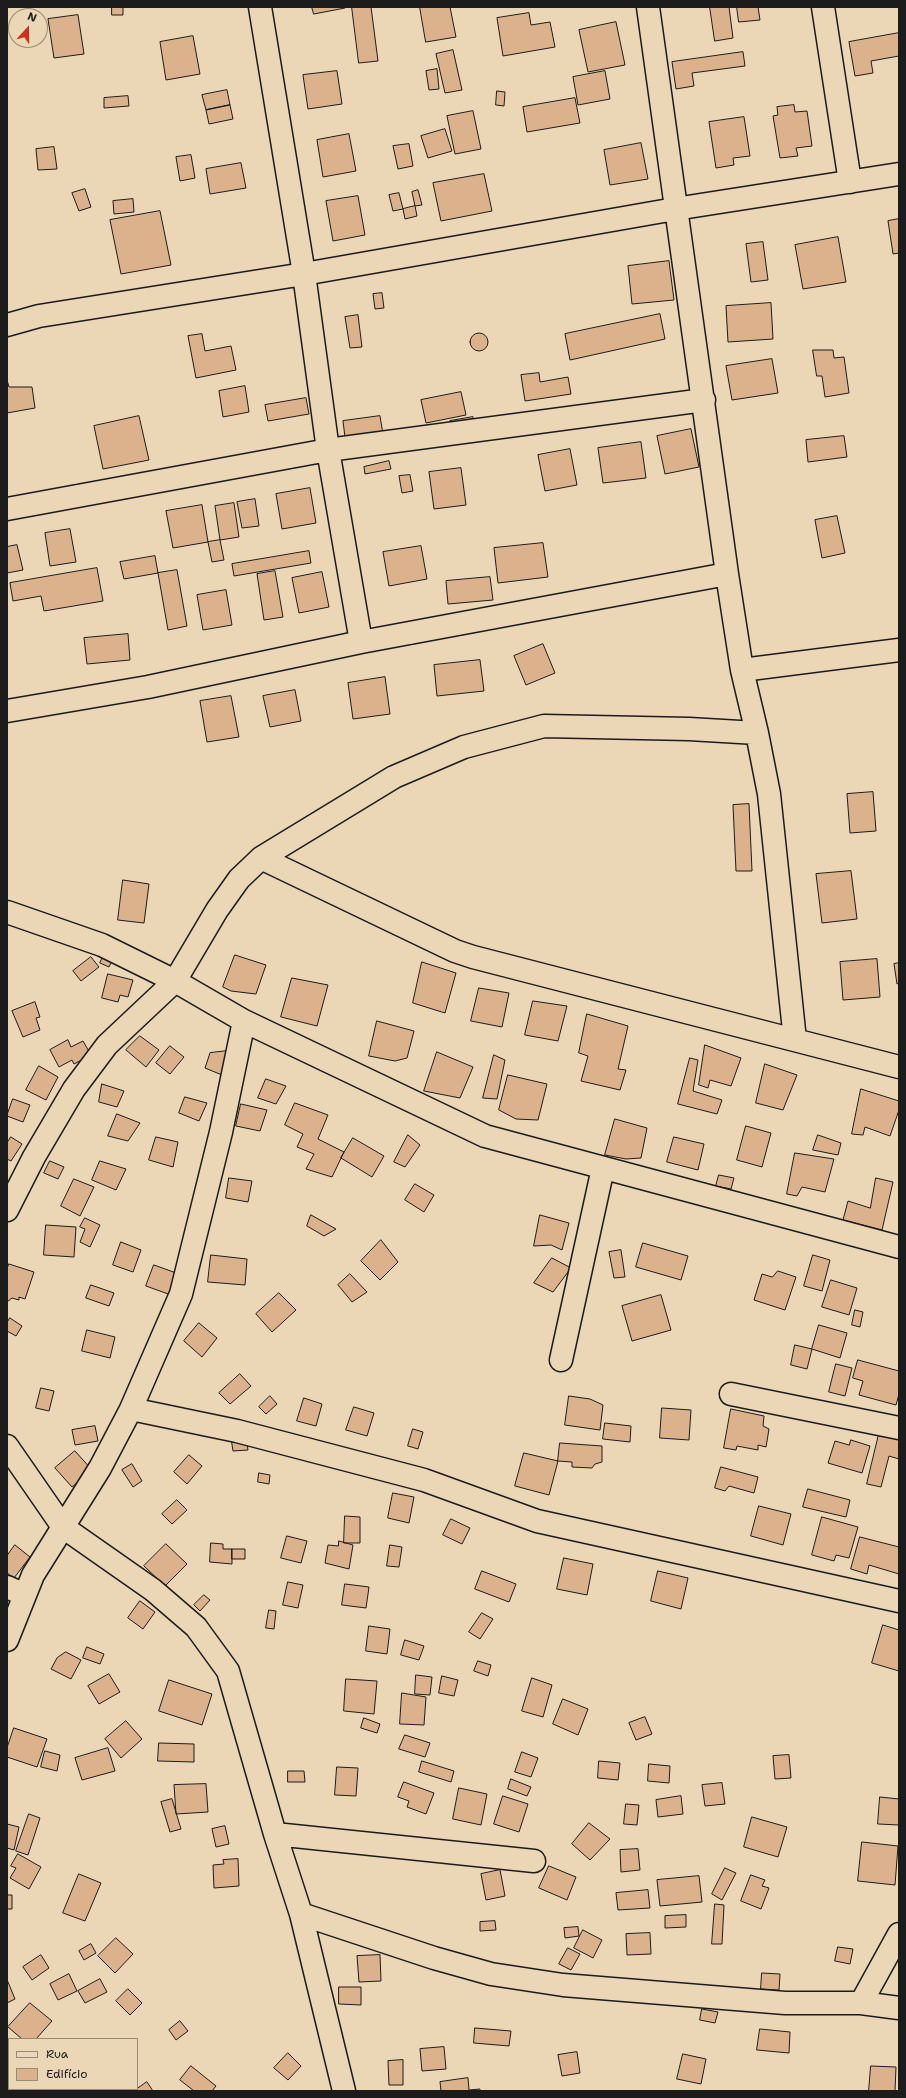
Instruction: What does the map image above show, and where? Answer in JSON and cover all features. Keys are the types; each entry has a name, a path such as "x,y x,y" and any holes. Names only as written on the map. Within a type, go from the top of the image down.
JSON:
{"street":[{"path":"260,7 304,274 328,450 361,642"},
{"path":"648,7 675,209 704,400 742,670 757,733 769,794 795,1040"},
{"path":"823,7 850,182"},
{"path":"7,325 39,316 304,274 675,209 899,174"},
{"path":"7,509 328,450 704,400"},
{"path":"7,711 148,687 361,642 728,574"},
{"path":"742,670 899,650"},
{"path":"7,1210 34,1157 74,1089 107,1045 175,981 217,910 239,879 261,858 394,777 464,747 544,726 689,729 757,733"},
{"path":"261,858 456,951 473,957 899,1067"},
{"path":"7,912 102,945 175,981 244,1021 485,1136 899,1247"},
{"path":"7,1640 16,1591 33,1575 100,1468 131,1409 181,1294 221,1132 244,1021"},
{"path":"561,1360 603,1168"},
{"path":"731,1394 899,1428"},
{"path":"131,1409 237,1431 424,1480 537,1521 899,1601"},
{"path":"7,1446 63,1527 153,1590 196,1627 228,1671 275,1834 301,1914 344,2091"},
{"path":"275,1834 534,1862"},
{"path":"301,1914 434,1958 491,1974 563,1984 785,2003 861,2003 899,2008"},
{"path":"861,2003 899,1934"}],"building":[{"path":"112,7 123,7 123,15 112,15"},
{"path":"312,7 344,7 345,8 314,14"},
{"path":"352,7 371,7 378,61 359,63"},
{"path":"420,7 450,7 456,37 426,42"},
{"path":"710,7 729,7 733,38 715,41"},
{"path":"737,7 758,7 760,20 739,22"},
{"path":"529,13 531,25 550,22 555,47 503,56 497,18"},
{"path":"78,15 84,54 54,58 48,19"},
{"path":"616,22 625,65 588,72 579,30"},
{"path":"899,33 899,56 871,61 873,73 855,76 849,42"},
{"path":"193,36 200,74 166,80 160,42"},
{"path":"453,50 462,90 445,93 436,54"},
{"path":"743,52 745,66 692,73 694,86 676,89 672,62"},
{"path":"437,69 439,89 429,90 426,71"},
{"path":"337,71 342,104 308,109 303,75"},
{"path":"605,71 610,99 578,105 573,77"},
{"path":"227,90 230,105 206,110 202,95"},
{"path":"497,91 505,92 504,106 496,105"},
{"path":"128,96 129,106 104,108 104,98"},
{"path":"575,98 580,123 527,132 523,107"},
{"path":"230,105 233,119 209,124 206,110"},
{"path":"794,105 795,112 807,111 812,146 796,148 798,156 780,158 773,116 778,115 777,107"},
{"path":"473,111 481,149 455,154 447,116"},
{"path":"744,117 750,156 733,158 734,165 716,168 709,122"},
{"path":"445,129 452,151 428,158 421,136"},
{"path":"349,134 356,171 323,177 317,140"},
{"path":"641,143 648,179 610,185 604,150"},
{"path":"409,144 413,166 398,169 393,146"},
{"path":"54,147 57,169 38,170 36,149"},
{"path":"191,155 195,178 180,181 176,157"},
{"path":"241,163 246,188 210,194 206,169"},
{"path":"484,174 492,211 441,221 433,183"},
{"path":"85,189 91,207 79,211 72,193"},
{"path":"418,190 422,205 415,206 412,192"},
{"path":"399,193 403,209 393,211 389,195"},
{"path":"358,196 365,235 333,241 326,201"},
{"path":"133,199 134,212 114,214 113,201"},
{"path":"415,206 417,216 405,219 403,209"},
{"path":"160,211 171,265 121,274 110,220"},
{"path":"899,219 899,253 893,254 888,221"},
{"path":"838,237 846,282 803,289 795,245"},
{"path":"763,242 768,280 751,282 746,244"},
{"path":"669,261 674,300 632,304 628,266"},
{"path":"382,293 384,308 375,309 373,294"},
{"path":"771,303 773,339 728,342 726,306"},
{"path":"660,314 665,339 570,360 565,334"},
{"path":"358,315 362,347 350,348 345,317"},
{"path":"479,333 485,336 488,342 485,348 479,351 473,348 470,342 473,336"},
{"path":"202,334 205,351 231,346 236,370 196,378 188,336"},
{"path":"813,350 833,350 834,358 844,357 849,393 825,397 822,376 817,376"},
{"path":"772,359 778,393 732,400 726,366"},
{"path":"539,373 540,382 568,377 571,394 525,401 521,375"},
{"path":"7,380 9,387 32,387 35,408 7,413"},
{"path":"245,386 249,412 223,417 219,391"},
{"path":"461,392 466,415 426,423 421,400"},
{"path":"306,398 309,414 268,421 265,405"},
{"path":"139,416 149,460 103,469 94,426"},
{"path":"380,416 384,440 346,445 343,421"},
{"path":"473,417 474,424 452,428 450,421"},
{"path":"691,429 699,467 665,474 657,436"},
{"path":"844,436 847,457 808,462 806,440"},
{"path":"641,442 646,478 603,483 598,448"},
{"path":"570,449 577,485 545,491 538,455"},
{"path":"389,461 391,469 365,474 364,467"},
{"path":"461,468 466,505 434,509 429,472"},
{"path":"410,475 413,491 402,493 399,476"},
{"path":"310,488 316,523 282,529 276,494"},
{"path":"255,499 259,526 242,528 237,502"},
{"path":"234,503 239,537 220,540 215,506"},
{"path":"202,505 208,542 173,548 166,511"},
{"path":"837,516 845,553 822,558 815,520"},
{"path":"70,529 76,562 50,566 45,533"},
{"path":"220,540 224,560 212,562 208,542"},
{"path":"543,543 548,577 498,583 494,548"},
{"path":"17,545 23,570 7,573 7,547"},
{"path":"421,546 427,579 389,586 383,552"},
{"path":"309,551 311,563 234,576 232,564"},
{"path":"155,556 158,573 124,579 120,562"},
{"path":"97,568 103,601 44,611 41,596 13,601 10,583"},
{"path":"177,570 187,626 168,630 158,573"},
{"path":"275,571 283,617 264,620 257,574"},
{"path":"322,572 329,607 299,613 292,578"},
{"path":"490,577 493,600 448,604 446,581"},
{"path":"226,590 232,625 203,630 197,595"},
{"path":"128,634 130,660 87,664 84,638"},
{"path":"543,644 555,673 526,685 514,656"},
{"path":"480,660 484,691 437,696 434,665"},
{"path":"385,677 390,714 353,719 348,683"},
{"path":"295,690 301,721 270,727 263,696"},
{"path":"231,696 239,737 207,742 200,701"},
{"path":"873,792 876,831 850,833 847,794"},
{"path":"749,804 752,871 736,871 733,805"},
{"path":"851,871 857,919 822,923 816,874"},
{"path":"123,880 149,884 144,923 118,920"},
{"path":"235,955 266,965 256,994 231,991 223,987"},
{"path":"91,957 99,967 81,981 73,971"},
{"path":"103,957 112,961 109,967 100,963"},
{"path":"877,959 880,997 843,1000 840,962"},
{"path":"422,962 456,973 445,1013 413,1003"},
{"path":"899,963 899,983 897,984 894,964"},
{"path":"108,974 133,980 128,997 120,995 118,1002 102,998"},
{"path":"292,978 328,985 317,1026 281,1017"},
{"path":"479,988 509,993 502,1027 471,1021"},
{"path":"533,1001 567,1006 558,1041 525,1035"},
{"path":"35,1002 40,1017 36,1018 40,1030 23,1037 12,1011"},
{"path":"587,1014 628,1026 618,1069 626,1070 620,1090 581,1081 588,1056 579,1053"},
{"path":"377,1021 414,1031 407,1058 395,1061 369,1056"},
{"path":"140,1036 159,1050 146,1067 126,1050"},
{"path":"68,1040 71,1047 83,1041 91,1055 74,1064 72,1060 59,1067 50,1050"},
{"path":"705,1045 741,1058 731,1086 710,1080 708,1088 699,1085"},
{"path":"170,1046 184,1057 170,1074 156,1063"},
{"path":"227,1051 222,1075 205,1068 210,1053"},
{"path":"437,1052 473,1067 460,1098 424,1091"},
{"path":"494,1055 505,1060 497,1099 483,1098"},
{"path":"690,1058 698,1060 693,1091 722,1100 717,1114 678,1104"},
{"path":"765,1064 797,1075 783,1110 756,1103"},
{"path":"39,1066 58,1077 46,1100 26,1090"},
{"path":"508,1075 547,1084 538,1120 516,1119 499,1110"},
{"path":"266,1079 286,1086 276,1104 258,1098"},
{"path":"102,1084 124,1091 117,1107 99,1102"},
{"path":"861,1089 899,1101 899,1110 890,1136 865,1127 863,1135 852,1134"},
{"path":"185,1097 207,1103 199,1121 179,1113"},
{"path":"13,1099 30,1105 23,1122 7,1116"},
{"path":"295,1103 328,1115 318,1139 344,1152 332,1177 306,1169 314,1154 297,1147 303,1134 285,1125"},
{"path":"241,1104 267,1110 260,1131 236,1126"},
{"path":"117,1114 140,1123 128,1141 108,1136"},
{"path":"615,1119 647,1128 641,1158 626,1159 605,1155"},
{"path":"746,1126 771,1133 762,1167 737,1160"},
{"path":"408,1135 420,1145 405,1167 394,1162"},
{"path":"818,1135 841,1143 838,1155 813,1150"},
{"path":"11,1137 22,1144 11,1161 7,1159 7,1143"},
{"path":"156,1137 178,1142 173,1167 149,1160"},
{"path":"674,1137 704,1144 698,1170 667,1162"},
{"path":"353,1138 384,1156 372,1177 341,1158"},
{"path":"795,1153 834,1159 825,1192 802,1187 797,1196 787,1194"},
{"path":"50,1161 64,1167 58,1179 44,1173"},
{"path":"100,1161 126,1169 116,1190 92,1180"},
{"path":"719,1175 734,1178 731,1189 716,1186"},
{"path":"229,1178 252,1181 248,1202 226,1198"},
{"path":"876,1178 893,1182 882,1230 843,1220 848,1201 870,1208"},
{"path":"74,1179 94,1187 80,1216 61,1206"},
{"path":"415,1184 434,1195 424,1212 405,1200"},
{"path":"311,1215 336,1229 324,1236 307,1226"},
{"path":"540,1215 569,1223 562,1250 551,1245 534,1246"},
{"path":"85,1218 100,1225 90,1247 80,1242 85,1229 80,1227"},
{"path":"46,1225 76,1227 74,1257 44,1255"},
{"path":"381,1240 398,1262 380,1280 361,1261"},
{"path":"121,1242 141,1250 133,1272 113,1265"},
{"path":"643,1243 688,1256 681,1280 636,1267"},
{"path":"621,1250 625,1277 614,1278 609,1252"},
{"path":"211,1255 247,1259 245,1285 208,1282"},
{"path":"813,1255 830,1260 822,1291 804,1286"},
{"path":"552,1258 571,1268 553,1292 534,1283"},
{"path":"9,1264 34,1272 25,1299 19,1297 19,1300 12,1298 7,1302 7,1269"},
{"path":"154,1265 179,1274 171,1295 146,1286"},
{"path":"778,1271 796,1277 785,1310 754,1300 762,1274 772,1277"},
{"path":"350,1274 367,1292 352,1302 338,1285"},
{"path":"831,1280 857,1288 849,1315 822,1307"},
{"path":"91,1285 114,1293 109,1306 86,1298"},
{"path":"279,1293 296,1310 272,1332 256,1314"},
{"path":"661,1295 671,1330 632,1341 622,1306"},
{"path":"855,1310 863,1312 860,1327 852,1325"},
{"path":"10,1318 22,1326 16,1336 7,1331 7,1323"},
{"path":"199,1323 217,1338 202,1357 184,1341"},
{"path":"819,1325 847,1333 840,1358 812,1349"},
{"path":"87,1330 115,1337 110,1358 82,1351"},
{"path":"795,1345 812,1349 807,1369 791,1365"},
{"path":"858,1360 899,1371 899,1394 896,1405 859,1395 863,1381 853,1378"},
{"path":"836,1364 852,1368 845,1396 829,1392"},
{"path":"240,1374 251,1386 230,1404 219,1393"},
{"path":"41,1388 54,1391 49,1411 36,1408"},
{"path":"270,1396 277,1404 266,1414 259,1407"},
{"path":"569,1396 590,1399 603,1405 600,1430 565,1425"},
{"path":"304,1398 322,1404 316,1426 297,1421"},
{"path":"354,1407 374,1413 367,1436 346,1430"},
{"path":"662,1408 691,1410 689,1440 660,1438"},
{"path":"731,1409 764,1416 763,1426 769,1429 766,1447 758,1445 758,1450 737,1446 736,1450 724,1448"},
{"path":"605,1423 631,1426 630,1442 603,1439"},
{"path":"95,1426 98,1441 75,1445 72,1430"},
{"path":"413,1429 423,1432 418,1449 408,1446"},
{"path":"879,1434 899,1439 899,1459 889,1456 881,1487 867,1484"},
{"path":"246,1436 248,1450 233,1451 231,1438"},
{"path":"851,1440 870,1446 862,1473 828,1463 835,1441 849,1445"},
{"path":"560,1443 602,1446 602,1462 595,1464 592,1468 572,1467 572,1462 558,1461"},
{"path":"75,1451 92,1470 72,1487 55,1468"},
{"path":"524,1453 558,1461 549,1495 515,1486"},
{"path":"189,1455 202,1466 187,1484 174,1472"},
{"path":"132,1464 142,1481 133,1487 122,1470"},
{"path":"721,1467 758,1477 754,1493 729,1486 725,1491 715,1488"},
{"path":"259,1473 270,1475 269,1484 258,1482"},
{"path":"808,1489 850,1500 846,1517 803,1507"},
{"path":"393,1493 414,1497 409,1523 388,1518"},
{"path":"177,1500 187,1510 172,1524 162,1514"},
{"path":"759,1506 791,1514 783,1545 751,1536"},
{"path":"345,1516 360,1517 360,1543 344,1543"},
{"path":"822,1517 858,1527 849,1558 836,1555 834,1561 812,1555"},
{"path":"451,1519 470,1528 462,1544 443,1535"},
{"path":"287,1536 307,1541 301,1563 281,1558"},
{"path":"860,1537 899,1547 899,1574 869,1565 867,1574 851,1569"},
{"path":"339,1541 353,1545 349,1569 325,1563 328,1545 338,1546"},
{"path":"211,1543 223,1544 223,1549 232,1549 232,1564 210,1562"},
{"path":"166,1544 187,1564 165,1586 144,1566"},
{"path":"15,1545 30,1557 14,1578 7,1573 7,1556"},
{"path":"390,1545 402,1547 399,1567 387,1566"},
{"path":"232,1549 245,1549 245,1559 232,1559"},
{"path":"564,1558 593,1564 587,1595 557,1589"},
{"path":"482,1571 516,1584 509,1602 475,1589"},
{"path":"658,1571 688,1578 681,1609 651,1601"},
{"path":"288,1582 303,1585 298,1608 283,1605"},
{"path":"345,1584 369,1587 366,1608 342,1605"},
{"path":"204,1595 210,1600 200,1611 194,1605"},
{"path":"140,1601 155,1612 143,1629 128,1618"},
{"path":"269,1610 276,1611 274,1629 266,1628"},
{"path":"482,1613 493,1619 480,1639 469,1632"},
{"path":"883,1625 899,1630 899,1671 872,1663"},
{"path":"369,1626 390,1629 387,1654 366,1651"},
{"path":"405,1640 424,1646 419,1660 401,1655"},
{"path":"87,1647 104,1654 100,1664 83,1658"},
{"path":"66,1652 81,1660 71,1679 51,1669 57,1658"},
{"path":"478,1661 491,1665 488,1676 474,1671"},
{"path":"109,1674 120,1692 99,1704 88,1686"},
{"path":"416,1675 432,1677 430,1695 415,1694"},
{"path":"442,1676 458,1680 454,1696 439,1693"},
{"path":"532,1678 552,1685 543,1717 522,1711"},
{"path":"346,1679 377,1681 374,1714 344,1711"},
{"path":"169,1680 212,1694 202,1725 159,1711"},
{"path":"402,1693 426,1697 424,1725 400,1724"},
{"path":"563,1699 588,1709 578,1735 553,1724"},
{"path":"645,1717 652,1734 636,1740 629,1723"},
{"path":"364,1718 380,1724 377,1733 361,1728"},
{"path":"126,1721 142,1739 121,1758 105,1739"},
{"path":"14,1728 47,1739 37,1767 7,1757 7,1748"},
{"path":"405,1735 430,1743 425,1757 399,1749"},
{"path":"159,1743 194,1744 194,1762 158,1761"},
{"path":"108,1748 115,1771 82,1780 75,1758"},
{"path":"45,1751 60,1755 57,1771 41,1767"},
{"path":"522,1752 538,1758 531,1777 515,1772"},
{"path":"789,1755 791,1778 775,1779 773,1756"},
{"path":"422,1761 454,1771 451,1782 419,1772"},
{"path":"599,1761 620,1763 618,1780 598,1778"},
{"path":"649,1764 670,1766 669,1783 648,1781"},
{"path":"337,1767 358,1768 356,1796 335,1795"},
{"path":"288,1771 304,1771 305,1782 288,1782"},
{"path":"511,1779 531,1787 527,1796 508,1789"},
{"path":"404,1782 434,1793 426,1814 407,1807 409,1801 398,1797"},
{"path":"722,1783 725,1804 705,1806 702,1785"},
{"path":"206,1784 208,1812 176,1814 174,1785"},
{"path":"459,1788 487,1794 481,1825 453,1819"},
{"path":"503,1796 528,1804 519,1832 494,1824"},
{"path":"681,1796 683,1814 658,1817 656,1800"},
{"path":"880,1797 899,1799 899,1825 878,1824"},
{"path":"172,1799 181,1829 170,1832 161,1802"},
{"path":"626,1804 639,1805 637,1825 624,1824"},
{"path":"29,1814 40,1818 28,1855 16,1851"},
{"path":"752,1817 787,1827 778,1857 744,1847"},
{"path":"589,1823 610,1839 590,1860 572,1844"},
{"path":"7,1824 19,1827 14,1850 7,1848"},
{"path":"225,1826 229,1844 216,1847 212,1829"},
{"path":"862,1842 898,1846 895,1885 858,1881"},
{"path":"638,1849 640,1870 621,1872 620,1850"},
{"path":"18,1854 41,1867 29,1889 10,1878 16,1868 11,1866"},
{"path":"238,1859 239,1886 214,1888 213,1865 224,1864 223,1860"},
{"path":"549,1866 576,1877 567,1900 539,1888"},
{"path":"725,1868 736,1873 722,1900 712,1894"},
{"path":"500,1870 505,1896 486,1900 481,1874"},
{"path":"79,1874 101,1883 85,1921 63,1913"},
{"path":"751,1875 765,1880 762,1886 769,1888 761,1909 741,1901"},
{"path":"699,1876 702,1902 660,1906 657,1880"},
{"path":"648,1890 650,1908 618,1910 616,1893"},
{"path":"7,1895 12,1895 12,1909 7,1909"},
{"path":"715,1904 724,1905 722,1944 712,1944"},
{"path":"686,1915 686,1927 665,1928 665,1916"},
{"path":"495,1921 496,1930 480,1931 480,1922"},
{"path":"578,1927 579,1936 565,1938 564,1928"},
{"path":"583,1930 602,1940 593,1958 574,1948"},
{"path":"650,1933 651,1954 627,1955 626,1934"},
{"path":"116,1938 133,1954 115,1973 98,1956"},
{"path":"91,1944 96,1953 84,1960 79,1951"},
{"path":"838,1947 853,1949 850,1964 835,1961"},
{"path":"568,1948 580,1954 571,1970 559,1964"},
{"path":"41,1955 49,1968 32,1980 23,1967"},
{"path":"380,1955 381,1981 359,1982 357,1956"},
{"path":"762,1973 780,1974 779,1990 761,1989"},
{"path":"69,1974 77,1991 58,2000 50,1984"},
{"path":"100,1979 107,1992 85,2003 78,1991"},
{"path":"8,1982 15,1999 7,2003 7,1983"},
{"path":"339,1987 361,1987 361,2005 339,2004"},
{"path":"128,1989 142,2003 130,2015 116,2001"},
{"path":"30,2003 52,2021 37,2038 21,2038 8,2027"},
{"path":"702,2009 718,2012 715,2023 700,2020"},
{"path":"180,2021 188,2031 176,2040 169,2030"},
{"path":"475,2028 511,2031 509,2046 474,2043"},
{"path":"760,2029 790,2032 789,2053 757,2050"},
{"path":"444,2047 446,2069 422,2071 420,2049"},
{"path":"577,2052 580,2073 562,2076 558,2055"},
{"path":"288,2053 301,2066 288,2080 274,2068"},
{"path":"683,2054 706,2059 701,2084 677,2079"},
{"path":"403,2060 403,2085 389,2085 388,2061"},
{"path":"191,2066 216,2086 212,2091 194,2091 180,2080"},
{"path":"871,2066 896,2067 895,2091 869,2091"},
{"path":"468,2078 469,2090 480,2089 480,2091 441,2091 440,2082"},
{"path":"147,2082 153,2091 134,2091 138,2090 138,2088"},
{"path":"58,2090 59,2091 18,2091"}]}
